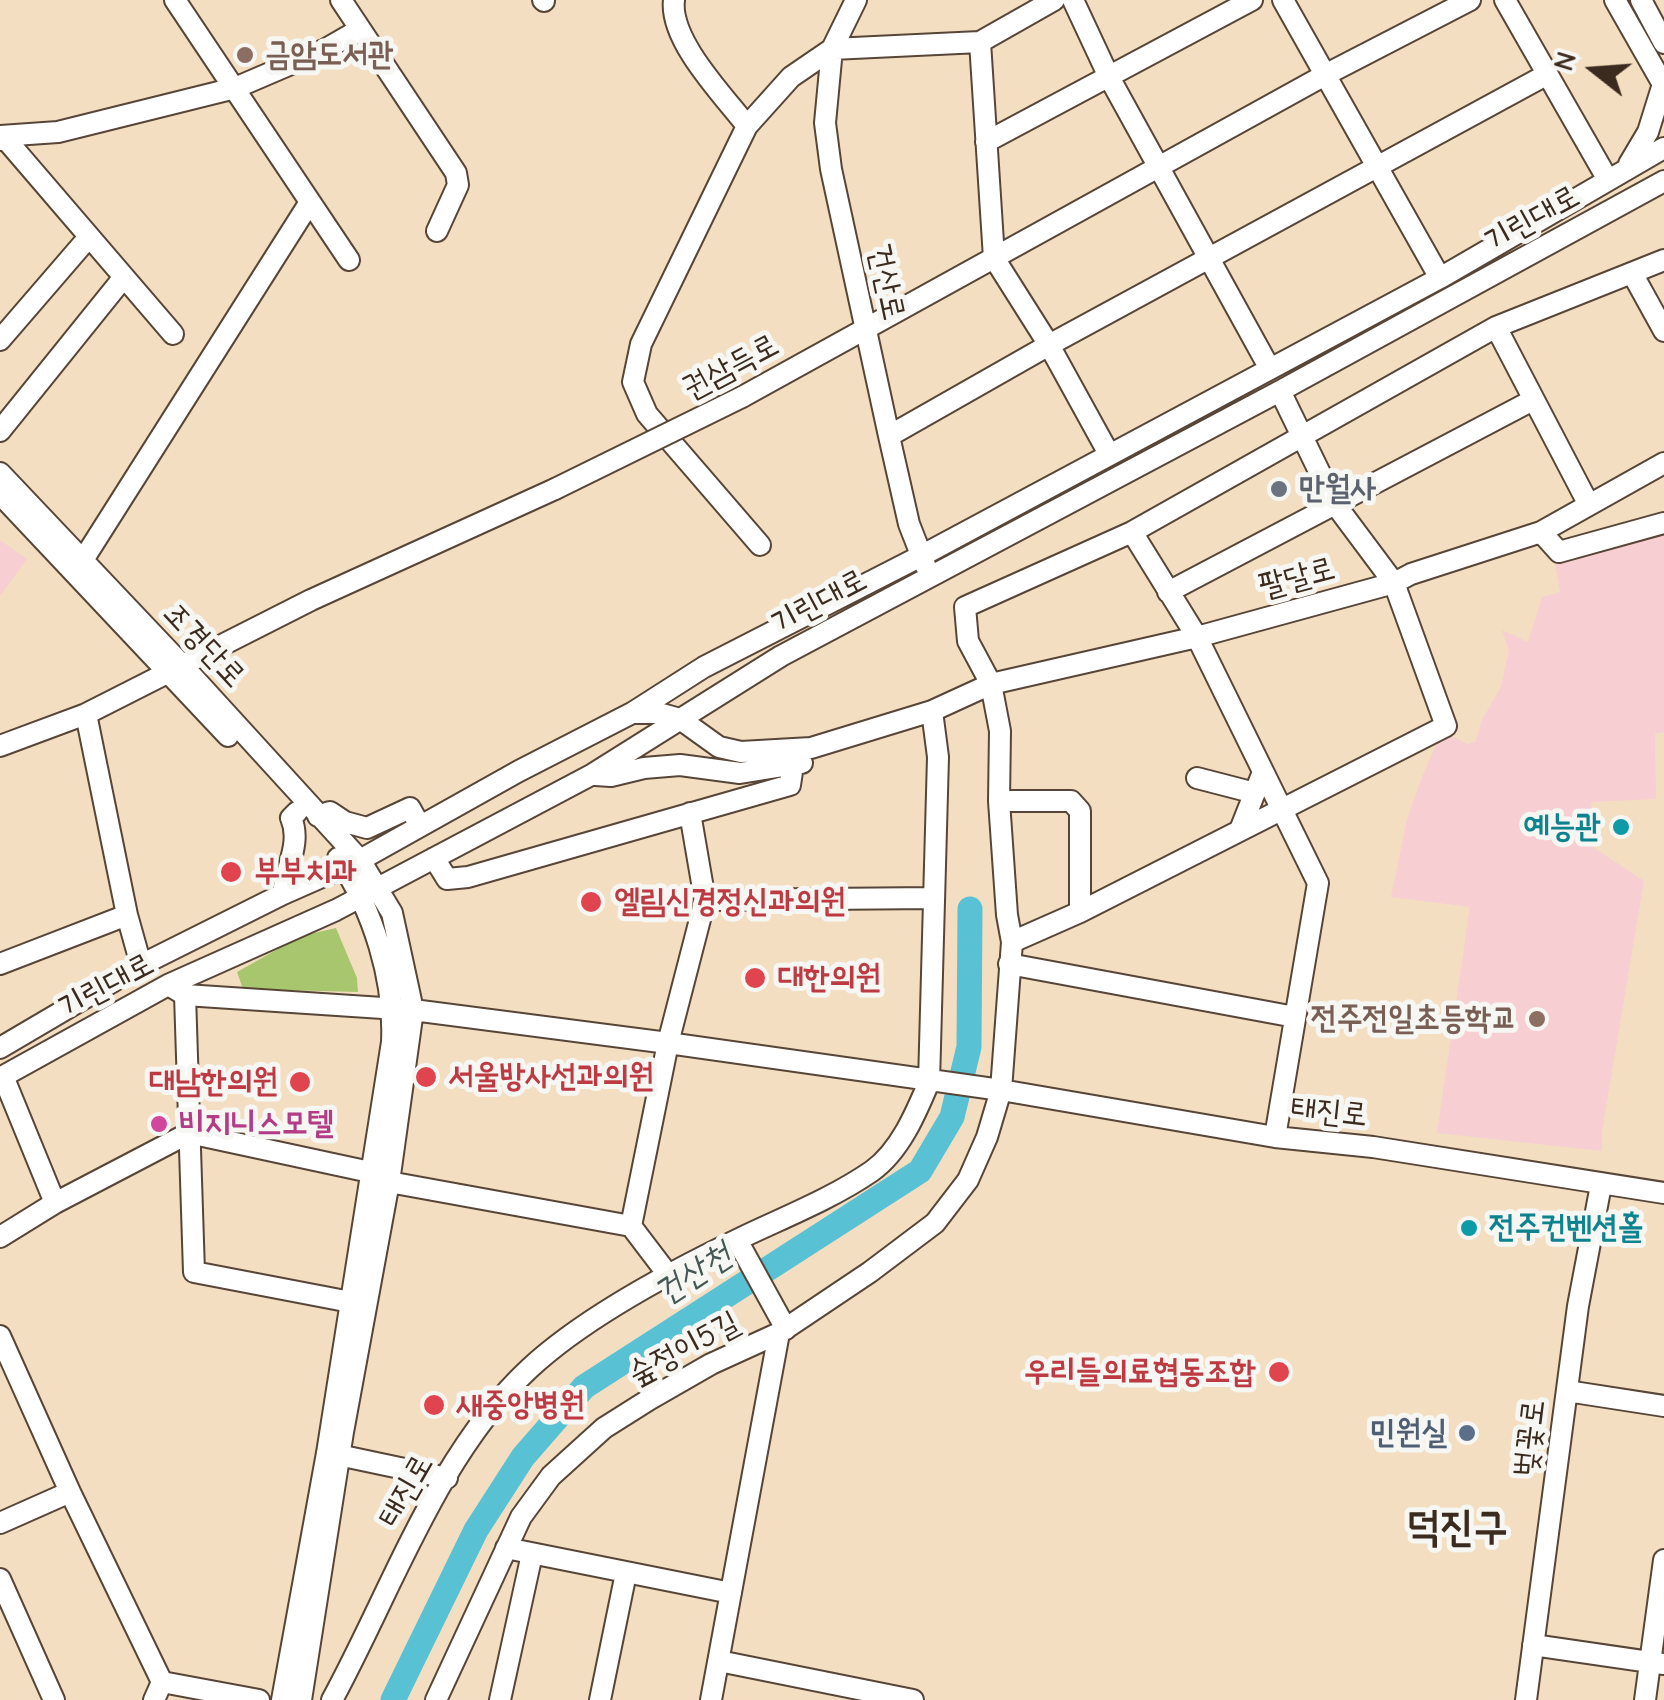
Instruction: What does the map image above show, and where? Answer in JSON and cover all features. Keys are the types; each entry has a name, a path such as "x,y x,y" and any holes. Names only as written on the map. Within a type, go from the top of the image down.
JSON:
{"street":[{"path":"175,0 349,260"},
{"path":"341,0 456,173 458,185 437,231"},
{"path":"674,0 677,26 693,56 747,126"},
{"name":"건산로","path":"856,0 832,49 824,123 888,436 909,524 931,576"},
{"path":"760,545 674,449 647,414 633,382 641,344 747,126 791,77 832,49 980,42 1054,0"},
{"path":"1072,0 1109,77 1270,369"},
{"path":"986,142 1252,0"},
{"path":"1283,0 1440,278"},
{"name":"권삼득로","path":"0,746 86,714 742,396 1325,75 1470,0"},
{"path":"1505,0 1546,75 1616,175 1644,141 1664,85 1615,0"},
{"path":"1641,0 1664,43"},
{"path":"1,137 58,132 234,88 326,49 360,30"},
{"path":"980,42 994,258 1049,345 1109,454"},
{"path":"888,436 1546,75"},
{"path":"1,137 173,334"},
{"name":"기린대로","path":"0,1048 140,966 352,864 632,713 704,667 921,556 1440,278 1664,148"},
{"name":"기린대로","path":"55,1203 2,1077 369,893 593,774 781,656 1280,391 1664,181"},
{"path":"1636,197 1664,193"},
{"path":"83,560 310,202"},
{"path":"0,340 88,238"},
{"path":"1275,1137 1318,883 1197,636 1132,532 1496,328 1664,260"},
{"path":"1632,272 1664,330"},
{"path":"0,431 124,277"},
{"path":"1496,328 1588,505"},
{"path":"1012,942 1080,912 1446,726 1394,583 1335,504 1280,391"},
{"path":"1168,592 1533,400"},
{"name":"팔달로","path":"632,713 658,713 680,719 719,747 741,752 811,748 932,711 992,684 1197,636 1394,583 1410,574 1541,532 1664,463"},
{"name":"조경단로","path":"0,473 83,560 352,864 369,893 392,912 403,1009"},
{"name":"조경단로","path":"0,494 175,668"},
{"path":"1541,532 1560,552 1664,523"},
{"name":"숲정이5길","path":"436,1700 506,1548 551,1476 604,1428 870,1272 935,1222 968,1180 987,1136 1012,942 1006,915 999,800 1000,731 992,684 968,641 965,607 1132,532"},
{"path":"706,900 934,898 938,758 932,711"},
{"name":"기린대로","path":"86,714 140,966"},
{"name":"팔달로","path":"690,813 790,785 792,765 802,764 811,748"},
{"path":"593,774 610,776 670,766 740,772 792,765"},
{"path":"1240,830 1263,772"},
{"path":"1196,778 1254,794"},
{"path":"999,800 1071,802 1080,811 1080,912"},
{"path":"283,894 285,873 295,848 291,818 330,812 344,822 367,828 410,808 420,826"},
{"path":"434,858 447,879 468,877 690,813 706,900 668,1042 631,1226"},
{"name":"태진로","path":"332,1700 427,1508 484,1419 530,1368 558,1344 670,1276 739,1245 874,1170 899,1140 935,1083 934,898"},
{"name":"기린대로","path":"0,964 127,915"},
{"path":"1010,964 1295,1016"},
{"path":"177,990 403,1009 668,1042 935,1083"},
{"name":"기린대로","path":"177,990 194,1272 358,1304"},
{"path":"282,1700 333,1454 403,1009"},
{"name":"태진로","path":"935,1083 1664,1193"},
{"path":"0,1237 55,1203 188,1133 379,1177 631,1226 670,1276"},
{"name":"벚꽃로","path":"1526,1700 1578,1306 1601,1185"},
{"path":"712,1700 781,1324 739,1245"},
{"path":"0,1336 158,1691 259,1700"},
{"path":"1566,1391 1664,1406"},
{"path":"333,1454 447,1478"},
{"path":"302,1700 333,1454"},
{"path":"0,1523 70,1492"},
{"path":"506,1548 731,1593"},
{"path":"500,1700 532,1554"},
{"path":"1645,1700 1657,1664 1664,1560"},
{"path":"600,1700 626,1573"},
{"path":"0,1580 54,1700"},
{"path":"1533,1645 1657,1664"},
{"path":"719,1661 820,1691 913,1700"}],"shaded area":[{"name":"전주전일초등학교","path":"1664,531 1664,732 1655,734 1656,799 1591,802 1593,847 1644,881 1602,1131 1602,1151 1437,1133 1470,907 1391,897 1407,819 1422,777 1439,738 1448,734 1467,744 1475,742 1482,720 1501,687 1509,650 1502,630 1528,642 1542,597 1560,592 1555,562"},
{"path":"0,540 27,559 0,596"}],"green space":[{"path":"336,928 357,978 358,992 243,989 237,972 301,936"}],"waterway":[{"name":"건산천","path":"393,1700 476,1530 523,1457 584,1387 920,1171 952,1117 969,1047 970,909"}],"place":[{"name":"금암도서관","path":"245,55"},
{"name":"만월사","path":"1279,489"},
{"name":"예능관","path":"1621,827"},
{"name":"부부치과","path":"231,872"},
{"name":"엘림신경정신과의원","path":"591,902"},
{"name":"대한의원","path":"755,978"},
{"name":"전주전일초등학교","path":"1537,1019"},
{"name":"서울방사선과의원","path":"426,1077"},
{"name":"대남한의원","path":"300,1082"},
{"name":"비지니스모텔","path":"159,1124"},
{"name":"전주컨벤션홀","path":"1469,1228"},
{"name":"우리들의료협동조합","path":"1279,1372"},
{"name":"새중앙병원","path":"434,1405"},
{"name":"민원실","path":"1467,1433"}],"district":[{"name":"덕진구","path":"1457,1528"}]}
